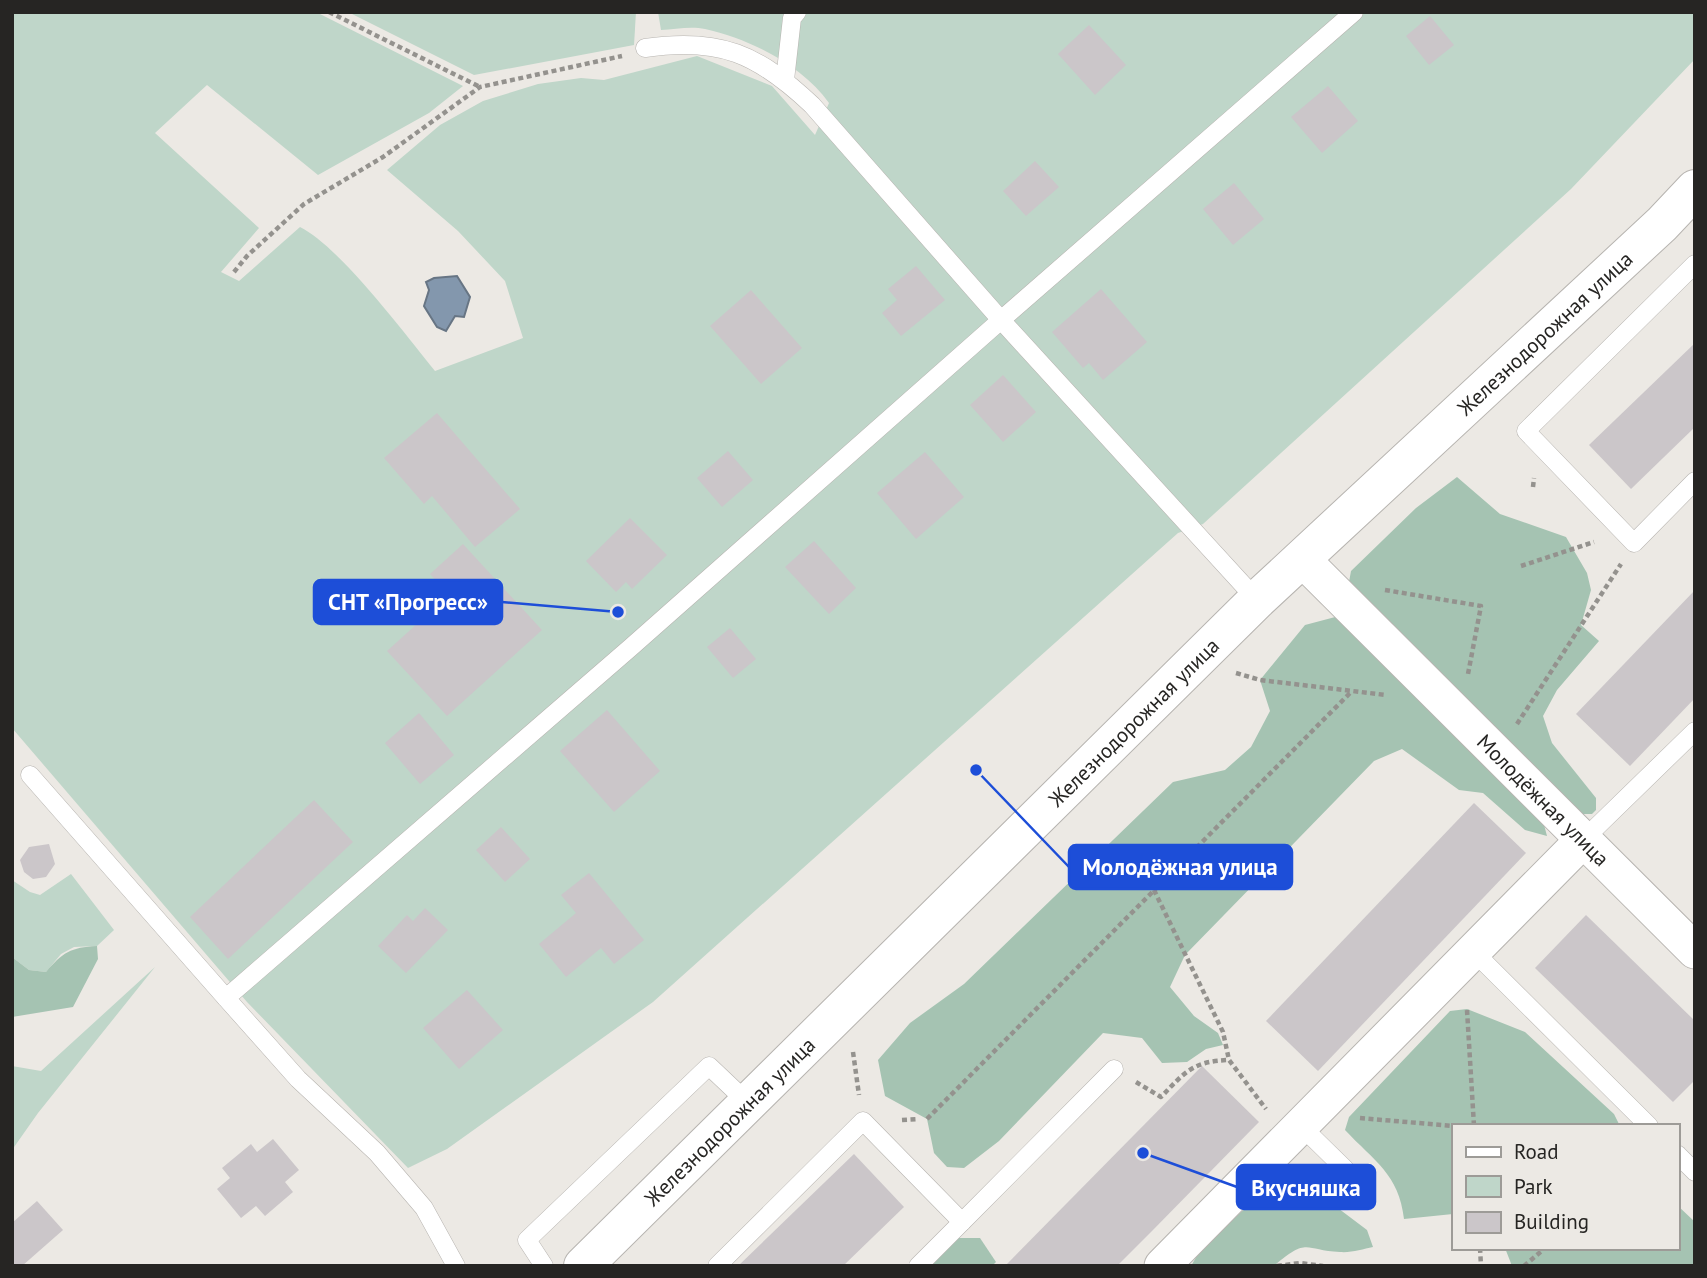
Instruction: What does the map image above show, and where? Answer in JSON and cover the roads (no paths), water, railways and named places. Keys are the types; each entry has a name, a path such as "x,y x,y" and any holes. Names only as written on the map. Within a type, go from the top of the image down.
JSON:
{"main road":[{"name":"Железнодорожная улица","path":"583,1266 1257,600 1662,224 1695,189"}],"street":[{"name":"Молодёжная улица","path":"1302,559 1695,951"},
{"path":"1162,1266 1583,840"}],"lane":[{"path":"785,80 792,18 797,12"},
{"path":"226,998 630,648 1354,12"},
{"path":"645,48 684,42 717,47 750,58 785,80 812,105 1001,320 1257,600"},
{"path":"1695,264 1526,431 1629,538 1695,481"},
{"path":"1583,840 1695,731"},
{"path":"30,775 298,1079 385,1162 424,1208 456,1266"},
{"path":"1469,955 1646,1124"},
{"path":"544,1266 527,1240 709,1066 748,1103"},
{"path":"918,1266 1114,1069"},
{"path":"717,1266 863,1121 962,1222"},
{"path":"1301,1125 1345,1169"},
{"path":"1679,1156 1695,1172"}],"water":[{"path":"457,276 470,297 464,317 455,316 446,331 437,327 424,306 429,290 426,282 434,278"}],"place":[{"name":"СНТ «Прогресс»","path":"618,612"},
{"name":"Молодёжная улица","path":"976,770"},
{"name":"Вкусняшка","path":"1143,1153"}]}
